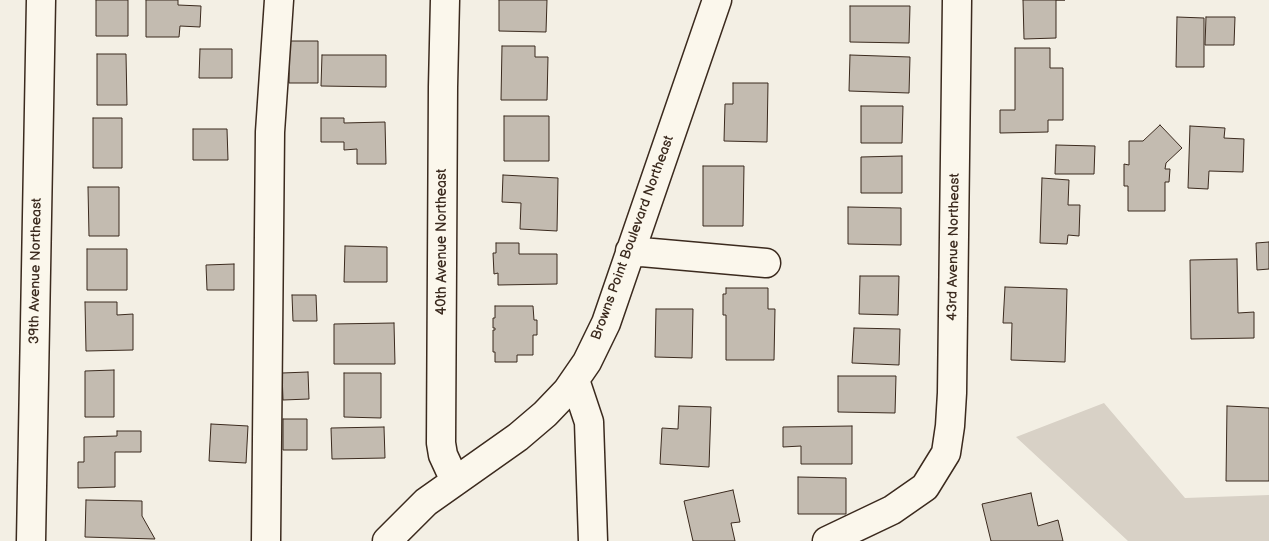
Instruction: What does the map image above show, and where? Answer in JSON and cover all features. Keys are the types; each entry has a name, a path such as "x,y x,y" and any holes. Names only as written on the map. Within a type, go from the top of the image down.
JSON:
{"street":[{"name":"39th Avenue Northeast","path":"31,541 41,0"},
{"path":"266,541 270,132 279,0"},
{"name":"40th Avenue Northeast","path":"445,0 441,443 442,455 455,481"},
{"name":"Browns Point Boulevard Northeast","path":"386,541 426,502 524,432 545,414 567,391 587,362 606,323 717,0"},
{"name":"43rd Avenue Northeast","path":"827,541 892,510 925,487 946,454 952,393 957,0"},
{"path":"630,252 766,263"},
{"path":"574,380 589,422 593,541"}],"shaded area":[{"path":"1104,403 1185,498 1269,495 1269,541 1128,541 1016,437"}],"building":[{"path":"96,0 128,0 128,36 96,36"},
{"path":"146,0 178,0 178,5 201,6 200,27 180,26 179,37 146,37"},
{"path":"499,0 547,0 546,32 499,31"},
{"path":"1023,0 1056,0 1056,38 1024,39"},
{"path":"850,6 910,6 909,43 850,42"},
{"path":"1177,17 1204,18 1204,67 1176,67"},
{"path":"1206,17 1235,17 1234,45 1205,45"},
{"path":"289,41 318,41 318,83 289,83"},
{"path":"502,46 535,46 535,57 548,57 547,100 501,100"},
{"path":"1015,48 1050,48 1050,68 1063,68 1063,120 1048,120 1048,132 1000,133 1000,110 1015,110"},
{"path":"200,49 232,49 232,78 199,78"},
{"path":"97,54 126,54 127,105 97,105"},
{"path":"322,55 386,55 386,87 321,86"},
{"path":"850,55 910,57 909,93 849,91"},
{"path":"733,83 768,83 767,142 724,141 725,104 733,104"},
{"path":"861,106 903,106 902,143 861,143"},
{"path":"504,116 549,116 549,161 504,161"},
{"path":"93,118 122,118 122,168 93,168"},
{"path":"321,118 344,118 344,123 385,122 386,164 357,164 357,149 344,150 344,142 321,142"},
{"path":"1160,125 1182,148 1166,163 1165,169 1170,169 1169,182 1165,182 1165,211 1128,211 1128,186 1124,186 1124,164 1129,165 1129,141 1143,141"},
{"path":"1190,126 1225,128 1224,138 1244,139 1243,172 1209,171 1208,189 1188,188"},
{"path":"193,129 227,129 228,160 193,160"},
{"path":"1056,145 1095,146 1094,174 1055,174"},
{"path":"902,156 902,193 861,193 861,157"},
{"path":"703,166 744,166 743,226 703,226"},
{"path":"503,175 558,178 557,231 520,229 521,203 502,202"},
{"path":"1042,178 1069,180 1068,205 1080,205 1079,236 1068,235 1067,244 1040,243"},
{"path":"88,187 119,187 119,236 89,236"},
{"path":"848,207 901,208 901,245 848,244"},
{"path":"1269,242 1269,269 1257,270 1256,243"},
{"path":"496,243 519,243 519,254 557,254 557,284 498,285 498,273 494,274 493,253 496,253"},
{"path":"345,246 387,247 387,282 344,282"},
{"path":"87,249 127,249 127,290 87,290"},
{"path":"1237,259 1238,313 1254,312 1254,338 1191,339 1190,260"},
{"path":"234,264 234,290 207,290 206,265"},
{"path":"860,276 899,276 898,315 859,314"},
{"path":"1005,287 1067,289 1065,362 1011,360 1012,323 1003,323"},
{"path":"726,288 768,288 768,309 775,309 774,360 726,360 726,315 723,315 723,294 726,294"},
{"path":"292,295 316,295 317,321 293,321"},
{"path":"85,302 117,302 117,315 133,314 133,350 86,351"},
{"path":"495,306 533,306 534,320 537,320 537,335 533,335 533,355 517,355 517,362 495,362 493,330 495,328 493,328 493,318 495,318"},
{"path":"656,309 693,309 692,358 655,357"},
{"path":"394,323 395,364 334,364 334,324"},
{"path":"854,328 900,329 899,365 852,363"},
{"path":"114,370 114,417 85,417 85,371"},
{"path":"308,372 309,399 283,400 282,373"},
{"path":"344,373 381,373 381,418 344,417"},
{"path":"838,376 896,376 895,413 838,412"},
{"path":"679,406 711,407 709,467 660,464 662,428 678,429"},
{"path":"1227,406 1269,408 1269,481 1226,481"},
{"path":"283,419 307,419 307,450 283,450"},
{"path":"211,424 248,426 246,463 209,461"},
{"path":"852,426 852,464 801,464 801,446 783,447 783,427"},
{"path":"384,427 385,458 332,459 331,428"},
{"path":"117,431 141,431 141,452 115,452 115,487 78,488 78,462 84,462 84,437 117,436"},
{"path":"798,477 846,478 846,514 798,514"},
{"path":"733,490 740,522 731,523 735,541 693,541 684,501"},
{"path":"1031,493 1038,526 1058,520 1063,541 991,541 982,504"},
{"path":"86,500 142,501 142,516 155,539 85,537"}]}
